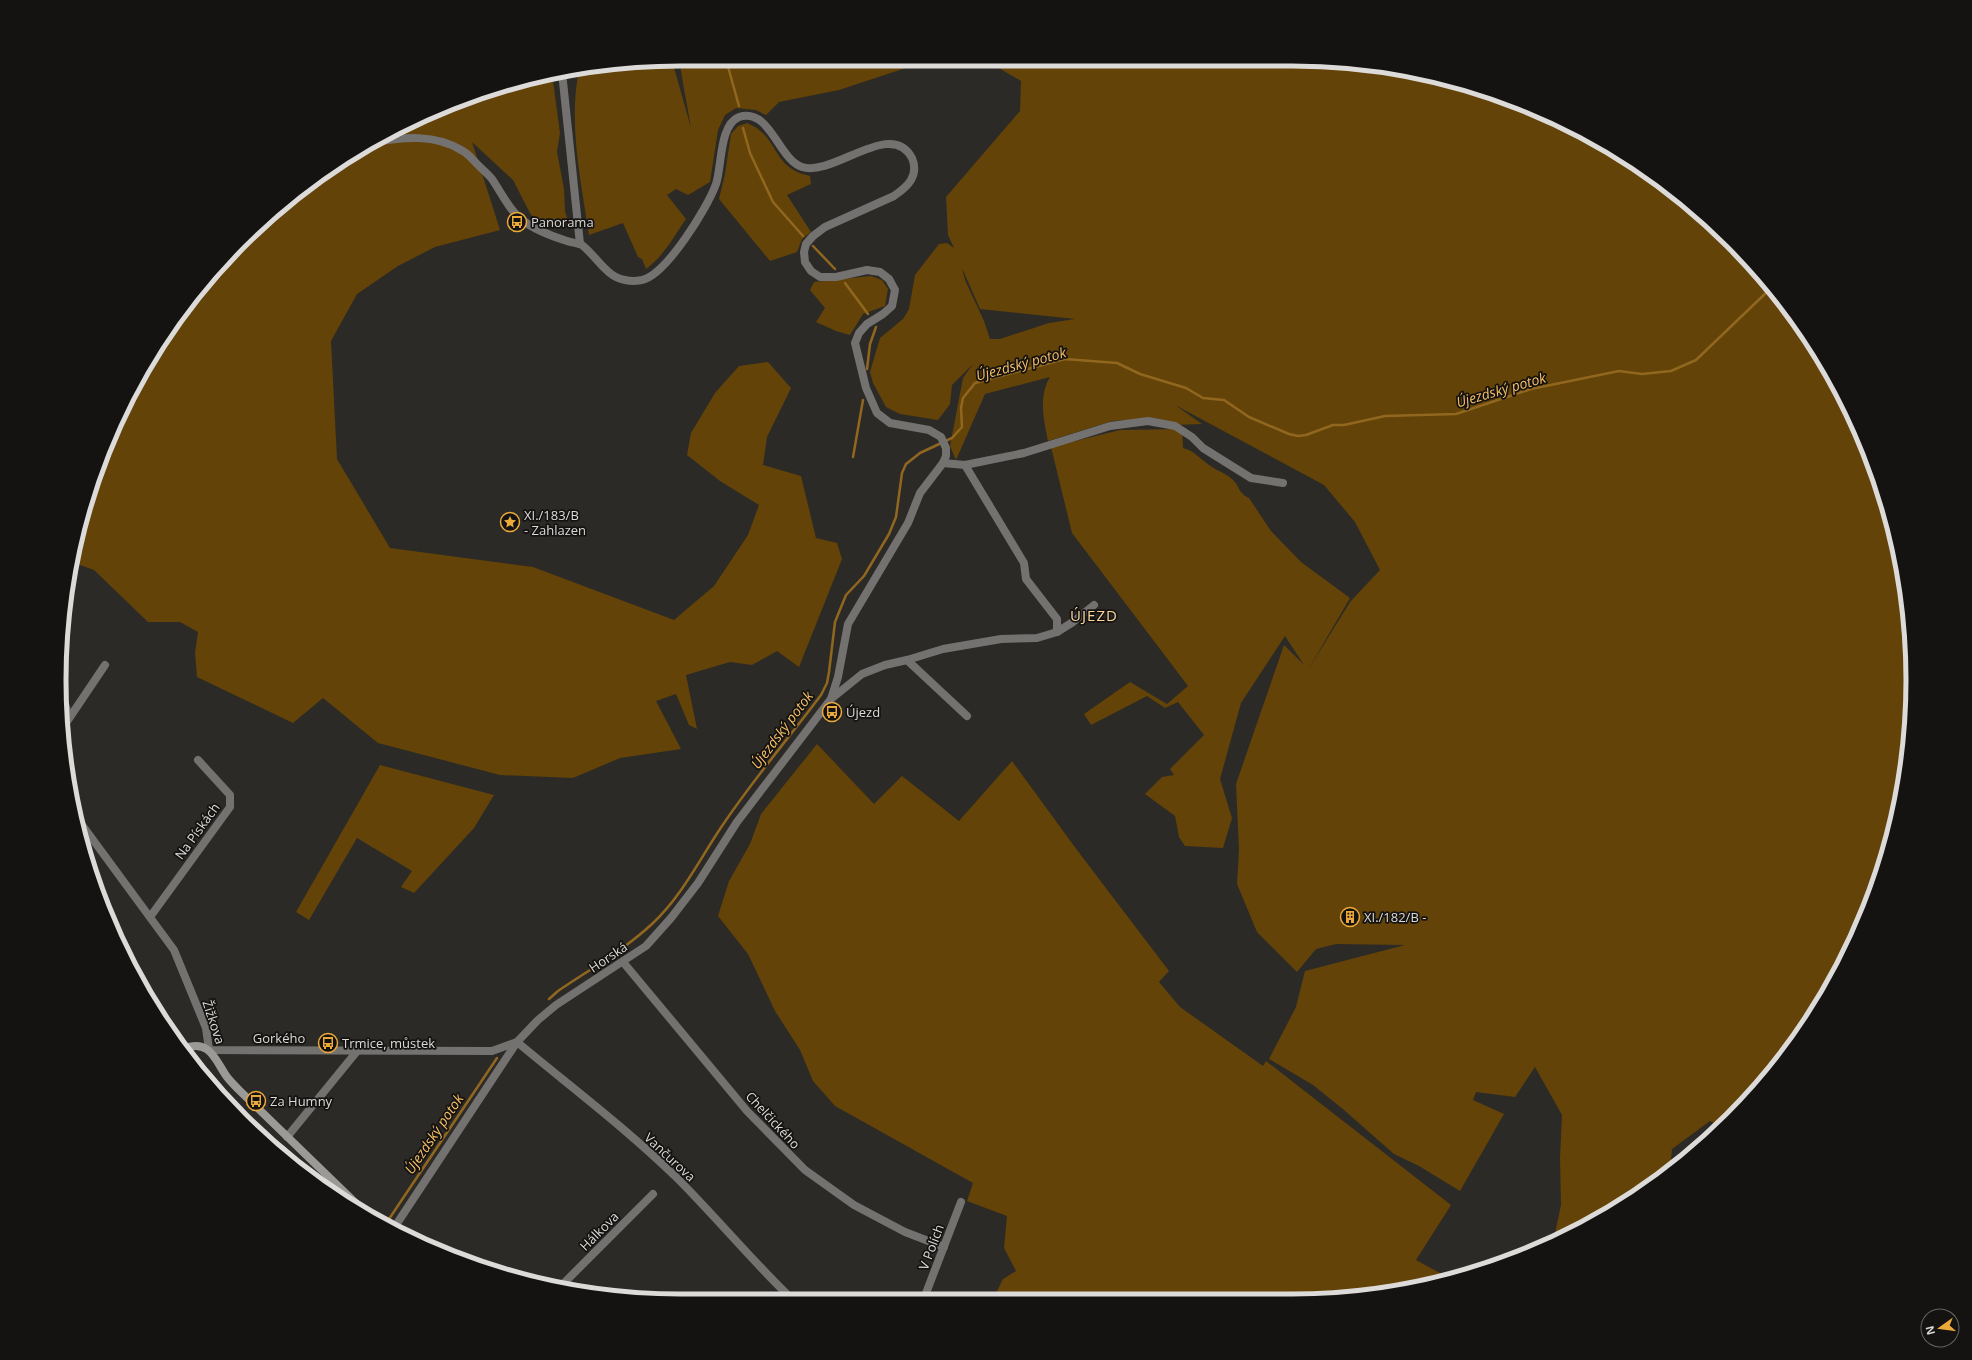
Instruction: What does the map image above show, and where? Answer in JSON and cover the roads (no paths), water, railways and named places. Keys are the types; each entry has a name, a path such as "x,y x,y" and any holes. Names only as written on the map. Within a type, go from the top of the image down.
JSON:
{"main road":[{"path":"188,1048 196,1046 209,1050"},
{"name":"Žižkova","path":"209,1050 228,1078 351,1198"}],"street":[{"path":"563,78 580,244"},
{"path":"386,141 421,138 445,142 463,150 490,177 520,219 537,230 568,242 580,244 610,275 625,281 642,280 660,270 682,242 709,200 716,185 725,135 730,124 740,117 754,117 764,123 791,160 801,167 812,169 825,167 873,147 890,144 898,145 908,151 914,164 914,175 903,190 894,196 825,227 813,236 806,244 804,252 805,262 811,272 820,277 836,277 867,270 880,272 889,279 895,290 892,306 883,314 867,324 859,332 855,343 866,388 877,413 890,423 929,430 941,437 946,448 943,464 920,493 908,523 848,624 839,671 831,700"},
{"path":"943,464 965,465 1024,453 1110,426 1148,421 1175,426 1192,437 1203,448 1251,478 1283,483"},
{"path":"965,465 1024,563 1026,579 1057,619 1057,632"},
{"path":"831,700 862,674 884,665 943,649 1001,639 1037,638 1057,632 1073,622 1094,605"},
{"path":"907,660 967,716"},
{"path":"67,721 105,665"},
{"name":"Horská","path":"396,1225 517,1042 538,1020 556,1005 624,962 646,946 671,918 698,883 736,822 831,700"},
{"path":"67,711 69,718"},
{"name":"Na Pískách","path":"150,917 230,806 230,795 198,760"},
{"name":"Žižkova","path":"85,828 174,950 206,1028 209,1050"},
{"name":"Chelčického","path":"624,962 747,1111 805,1170 854,1205 905,1232 944,1247"},
{"name":"Gorkého","path":"209,1050 492,1051 517,1042"},
{"name":"Vančurova","path":"517,1042 637,1142 677,1178 787,1294"},
{"path":"287,1137 358,1050"},
{"name":"Hálkova","path":"568,1283 652,1194"},
{"name":"V Polích","path":"926,1294 962,1202"}],"waterway":[{"path":"728,66 739,106"},
{"path":"743,128 750,153 773,202 803,236"},
{"path":"813,246 835,269"},
{"path":"845,283 868,314"},
{"name":"Újezdský potok","path":"549,999 558,991 630,942 663,913 690,877 745,793 821,695 827,683 835,622 846,595 864,576 889,534 896,517 902,473 906,464 920,453 952,438 962,427 961,408 963,398 975,383 1065,359 1117,363 1140,374 1186,388 1203,398 1224,400 1249,417 1289,434 1298,436 1306,435 1333,425 1344,425 1385,416 1456,414 1531,389 1619,371 1642,374 1671,371 1696,360 1767,292"},
{"path":"867,369 870,344 876,327"},
{"path":"853,457 863,400"},
{"name":"Újezdský potok","path":"388,1220 497,1058"}],"place":[{"name":"Panorama","path":"517,222"},
{"name":"XI./183/B - Zahlazen","path":"510,522"},
{"name":"Újezd","path":"832,712"},
{"name":"XI./182/B -","path":"1350,917"},
{"name":"Trmice, můstek","path":"328,1043"},
{"name":"Za Humny","path":"256,1101"}],"district":[{"name":"ÚJEZD","path":"1094,616"}]}
